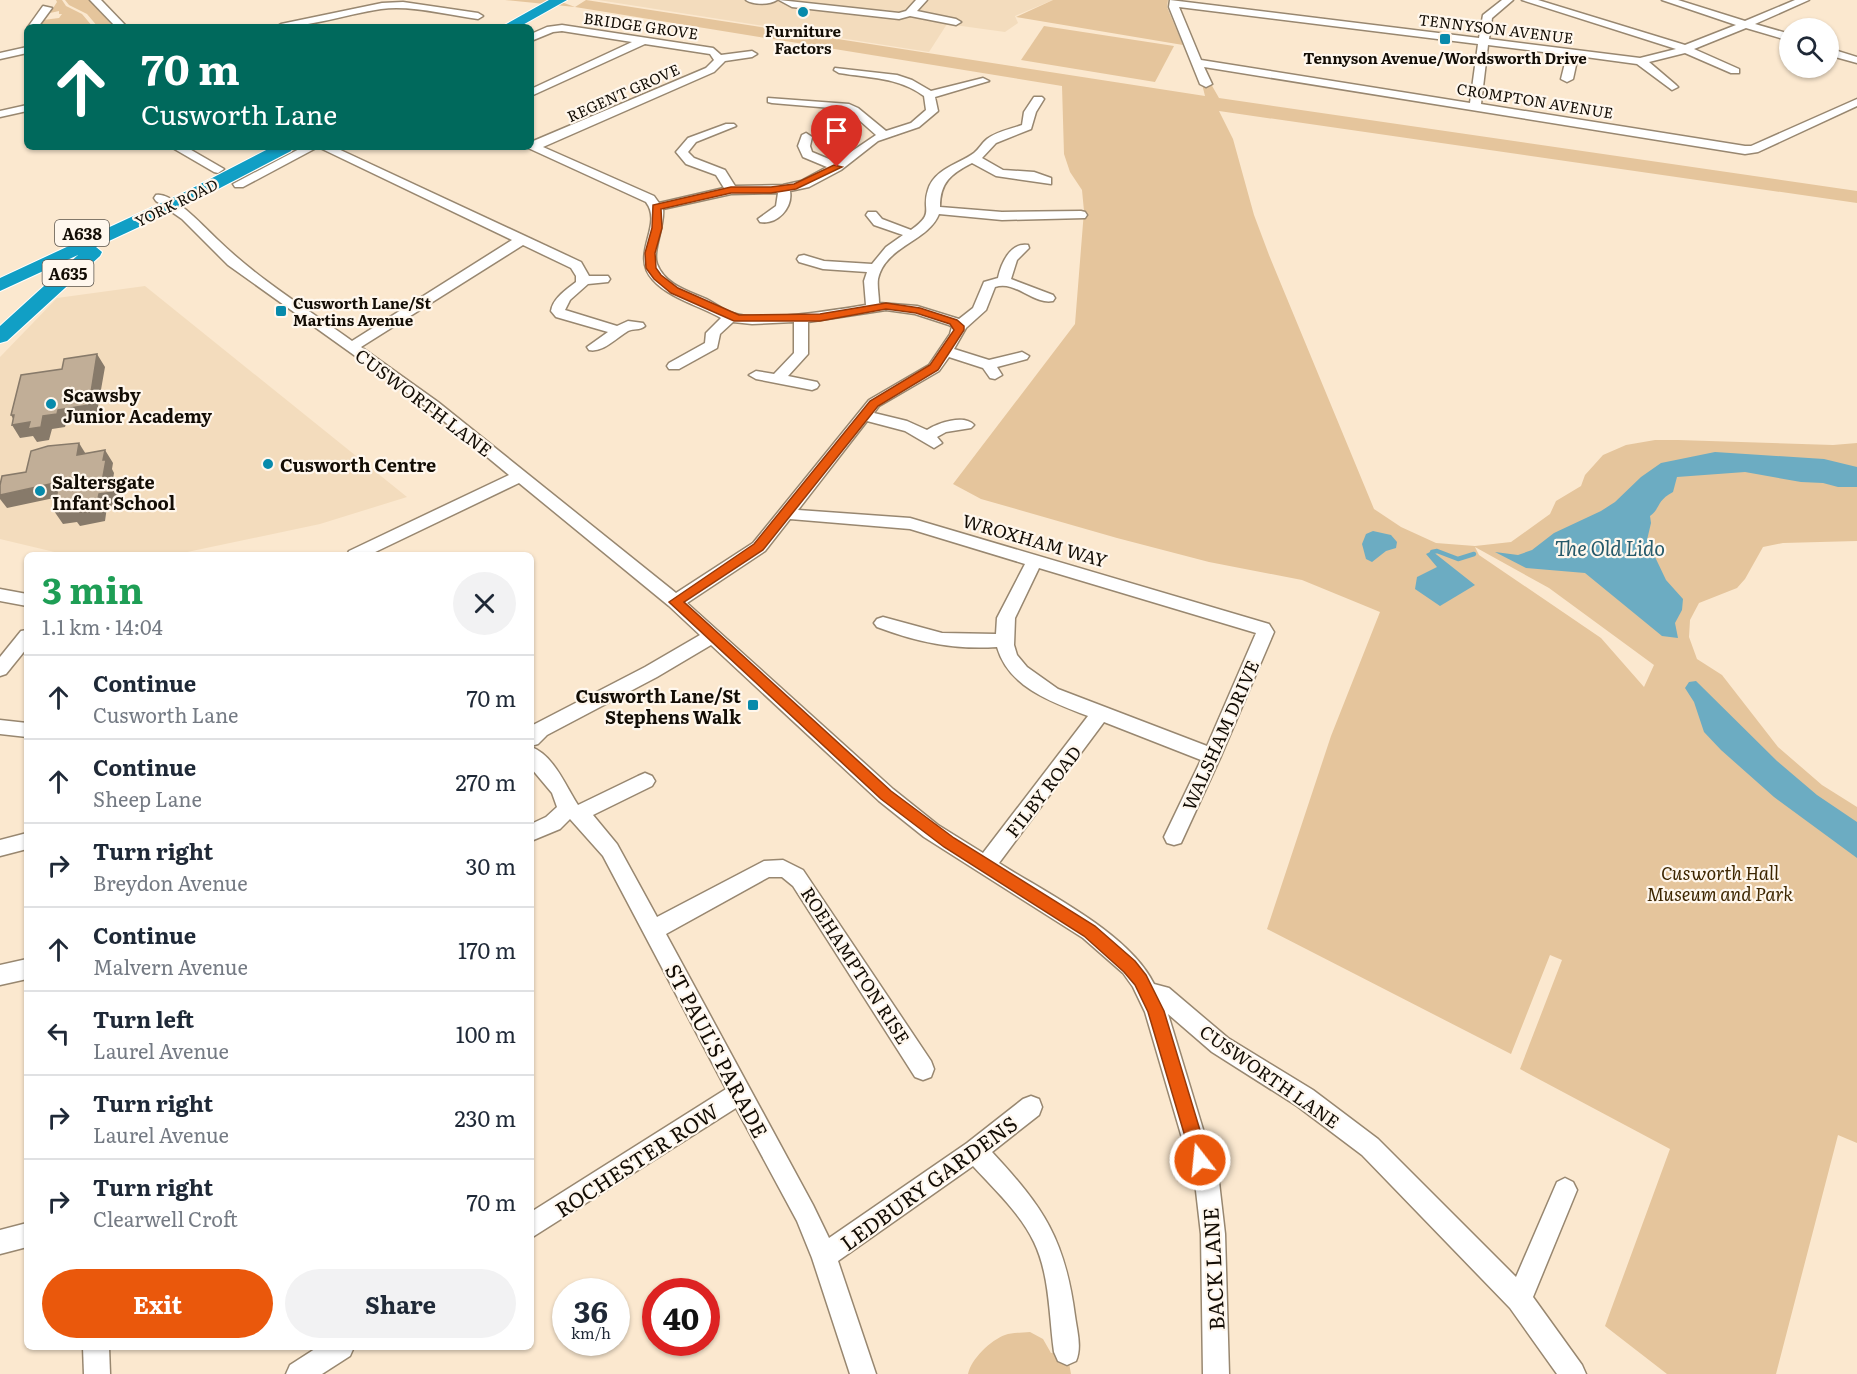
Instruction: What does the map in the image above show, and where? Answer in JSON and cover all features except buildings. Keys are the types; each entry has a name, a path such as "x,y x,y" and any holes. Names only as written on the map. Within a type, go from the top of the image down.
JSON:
{"highway":[{"path":"500,24 549,2"},
{"path":"513,24 549,2"},
{"name":"YORK ROAD","path":"230,176 258,150"},
{"name":"YORK ROAD","path":"5,276 165,201 230,176 279,150"},
{"name":"YORK ROAD","path":"5,276 134,222 165,201"},
{"name":"A635","path":"4,333 83,260 134,222"},
{"name":"A635","path":"4,333 22,307 24,299 5,276"}],"street":[{"path":"95,0 119,24"},
{"path":"751,0 772,0"},
{"path":"784,0 792,4 899,16 910,14 956,22"},
{"path":"910,14 922,0"},
{"path":"1475,105 1486,17 1508,0"},
{"path":"1527,0 1685,49 1735,71"},
{"path":"1667,0 1779,34"},
{"name":"TENNYSON AVENUE","path":"1174,2 1640,60 1666,56 1804,0"},
{"path":"1174,2 1206,84"},
{"path":"295,24 382,6 403,6 478,16 464,24"},
{"path":"35,24 44,12 59,16"},
{"name":"BRIDGE GROVE","path":"534,37 551,29 644,40 713,51 720,59"},
{"path":"534,92 644,40"},
{"path":"0,56 24,46"},
{"path":"1567,79 1573,52"},
{"path":"720,59 752,54"},
{"path":"1839,54 1857,60"},
{"name":"REGENT GROVE","path":"534,147 710,70 720,59"},
{"path":"1640,60 1672,87"},
{"name":"CROMPTON AVENUE","path":"1198,63 1750,150 1857,102"},
{"path":"656,207 731,190 783,189 805,184 837,167 868,143 882,135 915,125 932,111 929,95 921,88 896,76 866,75 836,69"},
{"path":"929,95 971,88 983,81"},
{"path":"772,100 788,96 845,106 854,110 882,135"},
{"path":"873,307 871,281 875,268 891,250 929,223 934,210 936,184 950,170 974,159 992,141 1027,127 1032,97 1051,98"},
{"path":"0,114 24,109"},
{"path":"682,152 687,144 697,137 730,126"},
{"path":"802,142 807,154 837,167"},
{"path":"534,147 645,195 656,207 657,228 649,261 657,277 674,291 730,316 752,320 820,317 873,307 917,310 954,322 959,326"},
{"path":"182,150 230,176 304,150"},
{"path":"330,150 576,265 581,270 583,280"},
{"path":"667,152 682,152 690,161 721,173 731,190"},
{"path":"974,159 1000,173 1038,172 1047,181"},
{"path":"764,219 778,213 786,200 783,189"},
{"path":"1032,219 1050,199"},
{"name":"CUSWORTH LANE","path":"165,201 233,262 433,405 675,602 886,795 931,831 1090,931 1130,966 1148,993 1161,995 1220,1045 1305,1098 1370,1147 1519,1299 1573,1374"},
{"path":"934,210 977,212 1032,219 1081,215"},
{"path":"778,213 792,218"},
{"path":"870,214 878,222 914,235"},
{"path":"352,347 522,240"},
{"path":"1004,282 1009,261 1013,255 1023,249"},
{"path":"800,259 830,266 875,268"},
{"path":"603,279 583,280 561,301 558,311 565,316 619,331"},
{"path":"675,602 759,547 881,397 934,368 957,334 959,326 980,310 989,285 993,282 1004,282 1021,286 1048,298"},
{"path":"674,366 712,345 713,333 730,316"},
{"path":"777,379 801,354 801,318"},
{"path":"594,347 628,325 638,326"},
{"path":"946,351 991,370 1022,356"},
{"path":"700,352 717,363"},
{"path":"756,375 812,385"},
{"path":"864,416 905,426 931,439 942,427 966,425"},
{"path":"362,552 521,476"},
{"name":"WROXHAM WAY","path":"786,513 843,520 867,519 910,524 1261,627 1264,632"},
{"path":"1035,560 1006,618 1003,640 1006,654 1013,665 1028,679 1052,694 1212,756"},
{"path":"0,595 24,599"},
{"path":"880,623 920,637 950,642 1003,640"},
{"name":"WALSHAM DRIVE","path":"1174,837 1212,756 1264,632"},
{"path":"534,736 540,730 651,672 712,636"},
{"path":"0,669 24,640"},
{"name":"FILBY ROAD","path":"985,866 1088,732 1099,714"},
{"path":"0,727 24,730"},
{"name":"ST PAUL'S PARADE","path":"534,759 563,793 573,812 610,850 741,1092 805,1213 824,1256 863,1374"},
{"path":"534,832 645,781"},
{"path":"0,848 24,843"},
{"name":"ROEHAMPTON RISE","path":"653,930 764,870 779,867 788,870 800,879 923,1069"},
{"path":"0,975 24,970"},
{"name":"BACK LANE","path":"1148,993 1156,1011 1207,1182 1213,1234 1216,1374"},
{"name":"ROCHESTER ROW","path":"534,1224 741,1092"},
{"name":"LEDBURY GARDENS","path":"824,1256 975,1151 1031,1107"},
{"path":"975,1151 1034,1219 1044,1236 1055,1273 1067,1352"},
{"path":"1519,1299 1565,1190"},
{"path":"0,1242 24,1236"},
{"path":"96,1350 97,1374"},
{"path":"299,1374 336,1350"}],"shaded area":[{"path":"598,0 1053,0 1015,16 1018,23 1005,32 947,24 929,52"},
{"path":"145,286 407,497 320,524 187,552 54,552 0,539 0,357 57,298"}],"green space":[{"path":"56,0 62,0 66,6 82,14 90,24 41,24 43,20 59,18 62,14 59,14 59,11 50,13"},
{"path":"65,0 89,0 111,24 95,24 87,14 69,5"},
{"path":"505,0 556,0 575,7"},
{"name":"Cusworth Hall Museum and Park","path":"586,0 1205,96 1202,84 1211,84 1219,98 1857,191 1857,203 1219,111 1233,139 1254,215 1269,255 1374,509 1401,527 1436,543 1475,546 1511,542 1550,514 1556,501 1581,486 1585,475 1603,455 1626,445 1655,440 1833,445 1857,443 1857,541 1783,543 1763,547 1745,579 1737,588 1699,603 1690,620 1689,637 1697,659 1722,675 1778,747 1822,785 1857,807 1857,1143 1838,1135 1776,1374 1667,1374 1605,1326 1670,1149 1520,1069 1562,960 1550,955 1511,1054 1267,929 1331,736 1380,612 1302,580 1209,562 1117,538 981,499 953,484 1075,324 1084,211 1082,190 1070,172 1064,154 1062,86 575,7","holes":["1475,547 1549,588 1654,665 1644,687 1601,638 1479,555"]},
{"path":"1053,0 1168,0 1167,7 1183,45 1016,17"},
{"path":"1044,26 1174,46 1155,82 1021,60"},
{"path":"1030,1332 1043,1339 1051,1353 1067,1352 1071,1374 968,1374 977,1356 994,1341 1008,1334"}],"water":[{"name":"The Old Lido","path":"1715,452 1824,459 1857,467 1857,487 1838,487 1745,472 1677,477 1673,492 1661,501 1650,516 1651,523 1647,540 1666,580 1683,599 1682,610 1675,623 1678,638 1662,636 1585,573 1526,568 1495,552 1518,555 1532,550 1554,533 1615,502 1641,477 1661,463"},
{"path":"1373,531 1391,535 1397,542 1396,548 1386,551 1372,562 1366,559 1362,544 1366,534"},
{"path":"1432,551 1475,585 1440,606 1415,589 1417,577 1437,567 1426,554"},
{"path":"1696,681 1777,761 1817,795 1857,822 1857,858 1774,797 1704,732 1694,702 1685,688 1689,682"}],"waterway":[{"path":"1432,552 1437,551 1458,559 1474,554"}],"place":[{"name":"Furniture Factors","path":"803,12"},
{"name":"Tennyson Avenue/Wordsworth Drive","path":"1445,39"},
{"name":"Cusworth Lane/St Martins Avenue","path":"281,311"},
{"name":"Scawsby Junior Academy","path":"51,404"},
{"name":"Cusworth Centre","path":"268,464"},
{"name":"Saltersgate Infant School","path":"40,491"},
{"name":"Cusworth Lane/St Stephens Walk","path":"753,705"}],"route":[{"path":"837,167 796,187 771,190 737,189 656,207 658,220 650,253 651,268 657,277 674,291 737,318 752,320 820,317 886,306 917,310 954,322 959,326 959,330 934,368 881,397 874,404 759,547 675,602 886,795 931,831 1090,931 1130,966 1141,980 1156,1011 1200,1160"}]}
